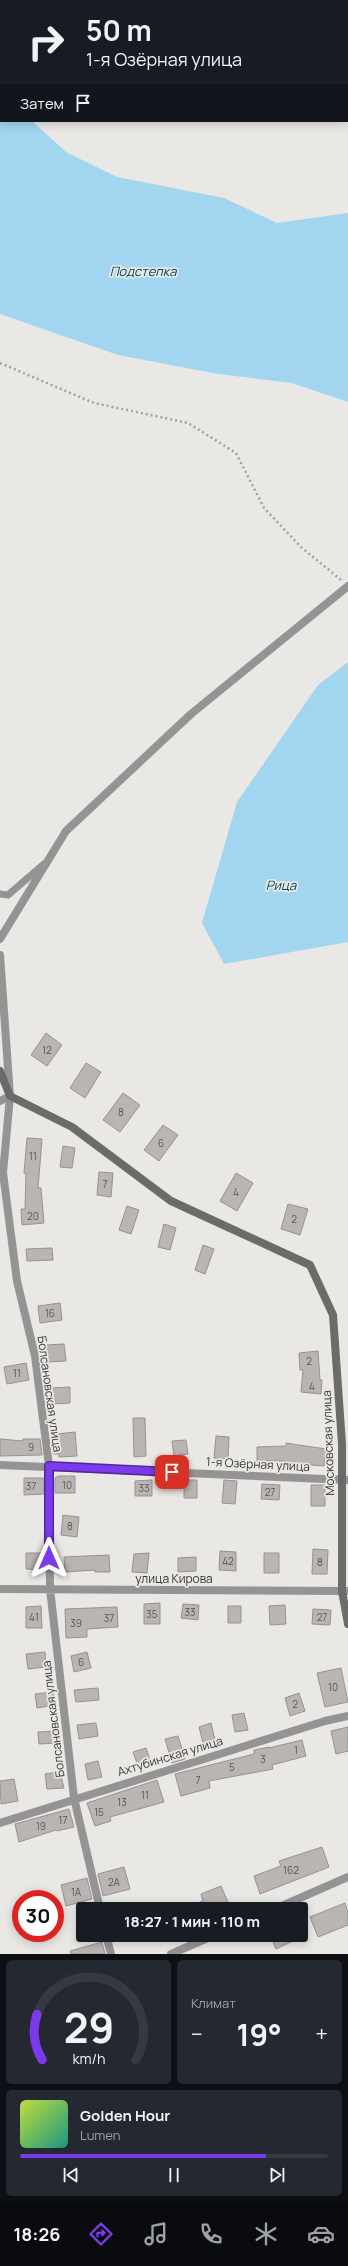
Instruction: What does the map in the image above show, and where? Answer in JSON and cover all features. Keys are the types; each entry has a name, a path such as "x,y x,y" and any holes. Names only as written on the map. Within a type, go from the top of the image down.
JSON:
{"street":[{"path":"0,939 66,831 191,714 345,584"},
{"name":"Болсановская улица","path":"0,955 10,1096 2,1173 17,1281 35,1356 49,1466 50,1589 74,1798 98,1902"},
{"path":"0,1071 10,1096 0,1100"},
{"name":"Московская улица","path":"10,1096 72,1127 171,1200 310,1265 333,1315 345,1480 345,1591 348,1624"},
{"name":"1-я Озёрная улица","path":"0,1465 345,1480"},
{"name":"улица Кирова","path":"0,1589 345,1591"},
{"name":"Ахтубинская улица","path":"0,1823 74,1798 325,1721 348,1716"},
{"path":"291,1902 348,1877"},
{"path":"108,1942 112,1954"},
{"path":"171,1954 199,1942"}],"lane":[{"path":"0,894 8,895 46,863"}],"path":[{"path":"0,363 94,403 188,423 236,453 264,508 301,547 345,584"}],"water":[{"name":"Подстепка","path":"0,122 33,122 66,152 117,177 224,198 277,223 348,213 348,402 292,383 218,374 118,355 0,314"},
{"name":"Рица","path":"348,662 348,942 224,964 202,923 237,802 318,685"}],"building":[{"path":"46,1033 62,1045 47,1066 31,1055"},
{"path":"86,1063 101,1072 85,1098 70,1088"},
{"path":"123,1093 140,1105 120,1132 103,1120"},
{"path":"163,1125 178,1135 159,1161 144,1150"},
{"path":"27,1138 42,1139 38,1188 41,1188 44,1223 22,1225 21,1209 25,1209 26,1173 24,1173"},
{"path":"63,1146 75,1148 72,1168 60,1167"},
{"path":"99,1172 113,1173 111,1197 97,1195"},
{"path":"236,1173 253,1183 237,1211 220,1201"},
{"path":"288,1204 308,1209 300,1235 281,1229"},
{"path":"127,1206 139,1210 131,1234 119,1230"},
{"path":"164,1224 176,1228 170,1250 158,1247"},
{"path":"203,1245 214,1249 205,1274 195,1270"},
{"path":"52,1248 53,1260 27,1261 26,1249"},
{"path":"60,1303 62,1320 40,1323 38,1306"},
{"path":"64,1344 66,1361 48,1362 46,1345"},
{"path":"318,1351 320,1380 322,1380 321,1394 301,1392 303,1370 300,1370 299,1353"},
{"path":"26,1363 29,1380 7,1384 4,1367"},
{"path":"70,1387 70,1403 52,1404 51,1388"},
{"path":"133,1418 145,1418 146,1456 134,1457"},
{"path":"75,1432 77,1456 59,1457 59,1454 53,1454 51,1439 57,1439 57,1434"},
{"path":"216,1436 229,1437 228,1459 214,1458"},
{"path":"0,1439 23,1441 23,1439 40,1439 42,1455 0,1456"},
{"path":"186,1440 188,1454 174,1456 172,1441"},
{"path":"286,1443 326,1449 324,1466 285,1463 285,1461 257,1461 257,1447 286,1446"},
{"path":"58,1476 75,1476 75,1493 55,1493 55,1478"},
{"path":"24,1478 44,1478 44,1494 24,1495"},
{"path":"152,1480 152,1496 135,1496 135,1481"},
{"path":"184,1480 197,1480 197,1498 184,1498"},
{"path":"224,1480 237,1481 235,1504 222,1503"},
{"path":"262,1484 280,1485 279,1500 261,1499"},
{"path":"311,1485 325,1485 325,1506 311,1506"},
{"path":"63,1515 79,1517 77,1537 61,1535"},
{"path":"313,1549 328,1550 327,1574 312,1574"},
{"path":"220,1551 236,1552 236,1571 219,1570"},
{"path":"26,1553 43,1553 42,1570 26,1569"},
{"path":"149,1553 147,1573 132,1572 134,1554"},
{"path":"264,1553 279,1553 279,1573 264,1573"},
{"path":"109,1555 110,1572 95,1572 95,1570 65,1572 64,1557"},
{"path":"196,1557 196,1571 178,1572 178,1558"},
{"path":"160,1603 160,1624 144,1624 144,1604"},
{"path":"183,1604 199,1605 198,1620 181,1618"},
{"path":"285,1605 286,1624 270,1625 269,1606"},
{"path":"41,1606 42,1628 26,1628 26,1607"},
{"path":"228,1606 241,1606 241,1623 228,1623"},
{"path":"117,1607 118,1627 87,1629 87,1637 66,1638 65,1609"},
{"path":"313,1609 331,1610 330,1625 312,1624"},
{"path":"45,1652 46,1667 28,1669 26,1654"},
{"path":"87,1652 91,1668 74,1672 71,1656"},
{"path":"341,1668 348,1702 325,1707 317,1673"},
{"path":"98,1688 99,1700 76,1702 74,1690"},
{"path":"53,1692 55,1705 37,1708 35,1694"},
{"path":"299,1693 305,1711 290,1716 285,1698"},
{"path":"244,1713 248,1730 235,1732 232,1715"},
{"path":"96,1723 98,1736 79,1739 77,1725"},
{"path":"211,1723 215,1740 203,1743 199,1727"},
{"path":"348,1727 348,1751 336,1754 331,1731"},
{"path":"57,1731 58,1743 39,1744 38,1732"},
{"path":"178,1736 185,1759 172,1763 165,1739"},
{"path":"302,1740 306,1756 272,1765 273,1769 209,1781 210,1788 181,1796 175,1774 254,1754 254,1750"},
{"path":"146,1748 151,1762 138,1766 133,1752"},
{"path":"98,1761 102,1777 88,1780 85,1764"},
{"path":"60,1772 64,1788 47,1789 45,1774"},
{"path":"14,1779 18,1801 1,1804 0,1781"},
{"path":"157,1780 164,1802 110,1817 111,1821 95,1826 87,1803"},
{"path":"69,1809 74,1827 56,1830 19,1842 15,1824"},
{"path":"322,1847 329,1867 260,1894 254,1876 281,1866 279,1861"},
{"path":"124,1867 130,1889 103,1896 98,1874"},
{"path":"87,1878 92,1899 76,1902 76,1903 66,1906 64,1890 62,1890 61,1885"},
{"path":"221,1886 228,1902 200,1902 203,1901 201,1894"},
{"path":"345,1903 348,1913 348,1925 318,1937 310,1917"},
{"path":"102,1942 105,1954 71,1954 70,1951"},
{"path":"273,1942 291,1942 276,1949"}],"route":[{"path":"49,1558 49,1466 172,1472"}]}
